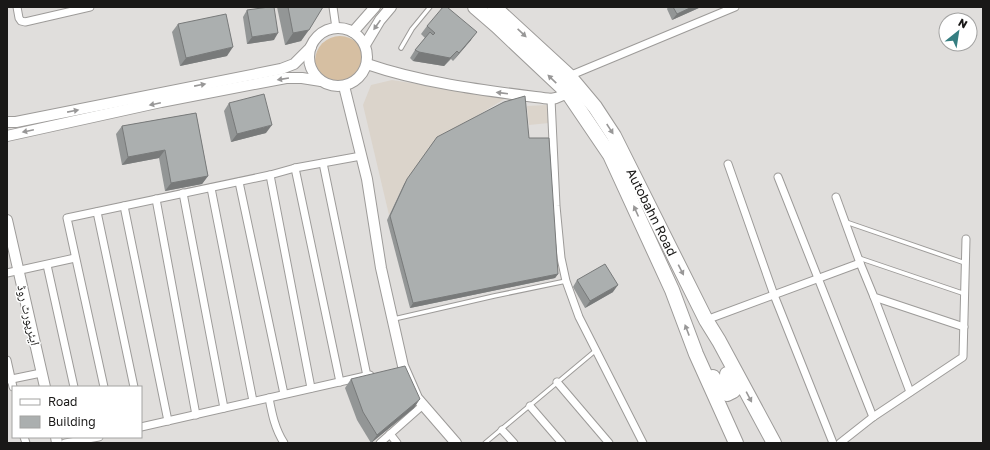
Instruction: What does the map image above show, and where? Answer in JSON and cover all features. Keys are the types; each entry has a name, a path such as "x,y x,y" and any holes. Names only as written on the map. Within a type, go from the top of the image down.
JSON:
{"highway":[{"name":"Autobahn Road","path":"475,7 568,93 610,154 672,290 696,354 736,443"},
{"name":"Autobahn Road","path":"494,7 569,76 595,107 614,136 706,320 719,341 774,443"},
{"path":"696,354 708,368 721,390 727,394 733,391 734,386 720,362 719,341"}],"main road":[{"path":"353,32 375,7"},
{"path":"364,45 380,20 391,7"},
{"path":"7,122 16,122 281,69 294,64 311,47 320,34 336,28 353,32 360,38 367,54 364,71 359,78 344,86 302,78 286,78 161,102 7,136"},
{"path":"311,47 309,56 310,66 321,81"},
{"path":"366,64 392,72 476,89 551,99 568,93"},
{"path":"344,86 367,179 381,268 393,319 399,367 417,398 456,443"},
{"name":"ایئرپورٹ روڈ","path":"7,220 45,386"}],"street":[{"path":"17,7 19,18 21,21 25,22 52,11 90,7"},
{"path":"333,7 336,28"},
{"path":"569,76 735,7"},
{"path":"551,99 556,206 561,258 566,281 579,317 595,351 644,443"},
{"path":"104,386 67,218 239,182 295,168 361,156"},
{"path":"142,425 168,421 371,375 323,163"},
{"path":"728,164 774,295 833,443"},
{"path":"295,168 340,382"},
{"path":"270,175 311,388"},
{"path":"778,178 873,417"},
{"path":"239,182 284,394"},
{"path":"211,188 253,402"},
{"path":"183,193 224,408"},
{"path":"836,197 910,392"},
{"path":"156,199 196,414"},
{"path":"124,206 168,421"},
{"path":"97,212 134,386"},
{"path":"840,443 873,417 963,357 966,239"},
{"path":"7,273 76,258"},
{"path":"706,320 819,278 859,260"},
{"path":"47,265 74,386"},
{"path":"874,297 964,327"},
{"path":"7,360 9,380 41,373"},
{"path":"557,382 609,443"},
{"path":"269,398 272,415 278,434 284,443"},
{"path":"380,443 423,405"},
{"path":"530,406 562,443"},
{"path":"502,430 514,443"},
{"path":"390,434 397,443"},
{"path":"65,443 86,438"}],"lane":[{"path":"401,48 407,35 430,7"},
{"path":"845,221 965,263"},
{"path":"859,260 965,294"},
{"path":"393,319 566,281"},
{"path":"486,443 595,351"}],"shaded area":[{"path":"335,36 345,36 358,43 365,56 365,66 358,79 345,86 335,86 326,82 319,75 315,66 315,56 319,47 326,40"},
{"path":"392,80 506,98 434,142 404,184 389,215 363,105 371,85"},
{"path":"547,105 549,123 529,125 527,106"}],"building":[{"path":"274,7 278,33 252,37 247,10"},
{"path":"288,7 323,7 309,30 293,33"},
{"path":"443,7 447,7 477,32 459,53 457,51 450,58 415,50 430,32 433,35 435,33 427,26"},
{"path":"673,7 692,7 677,14"},
{"path":"226,14 233,47 186,58 178,24"},
{"path":"264,94 272,125 237,134 229,103"},
{"path":"525,96 529,138 549,138 558,274 413,303 390,216 407,179 437,137 504,102"},
{"path":"196,113 208,176 171,183 165,150 128,157 122,126"},
{"path":"605,264 618,285 590,301 577,280"},
{"path":"405,366 420,399 377,435 363,412 351,379"}]}
